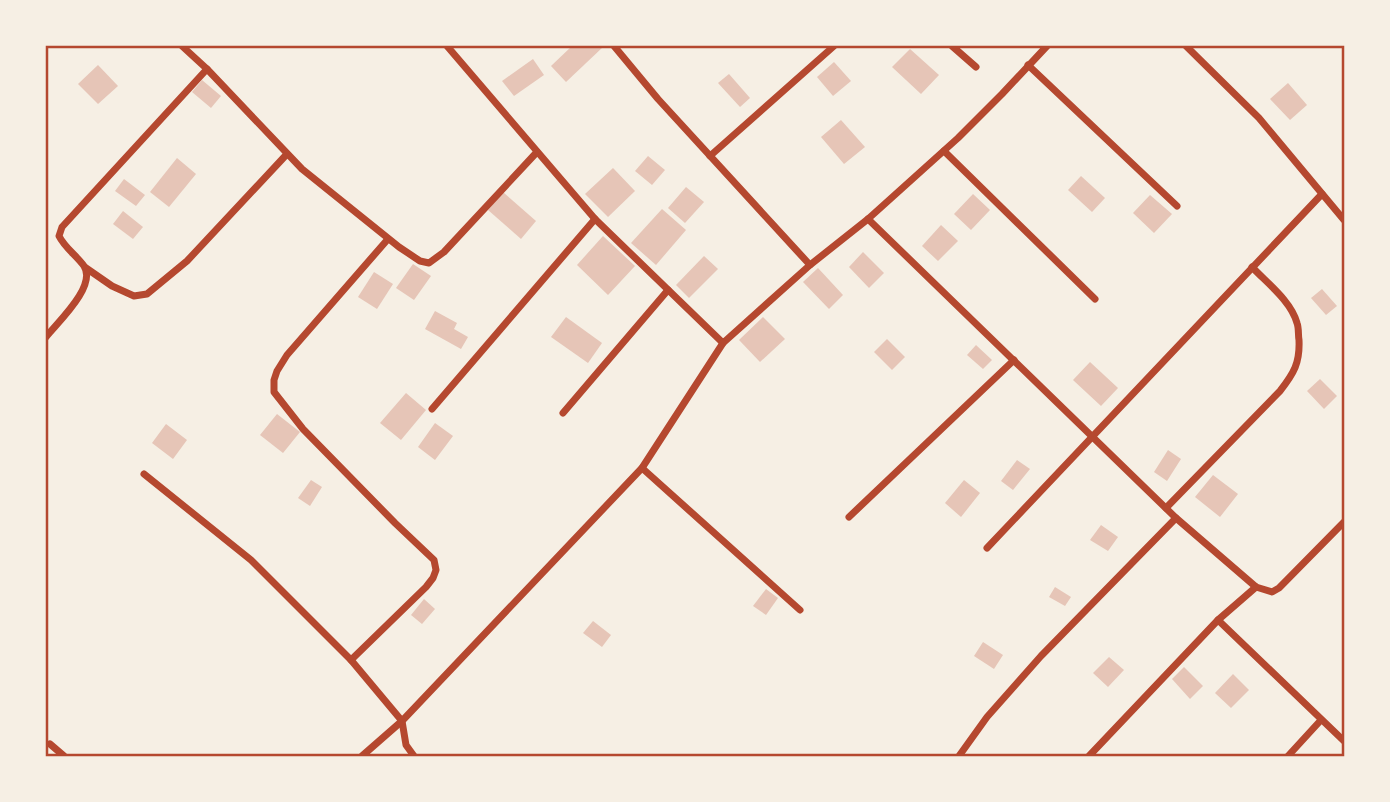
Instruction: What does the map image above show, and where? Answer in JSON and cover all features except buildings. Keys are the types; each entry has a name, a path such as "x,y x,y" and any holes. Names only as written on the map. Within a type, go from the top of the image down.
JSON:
{"street":[{"path":"182,46 302,169 388,239 420,261 429,264 444,252 537,152"},
{"path":"447,46 595,219 723,343"},
{"path":"614,46 658,99 810,265"},
{"path":"710,156 834,46"},
{"path":"952,46 976,68"},
{"path":"362,757 402,721 642,468 723,343 944,150 1047,46"},
{"path":"1186,46 1259,118 1345,220"},
{"path":"1028,65 1177,206"},
{"path":"207,69 62,227 59,236 62,243 85,268 112,286 134,296 148,294 187,261 287,154"},
{"path":"944,150 1094,299"},
{"path":"987,548 1322,194"},
{"path":"432,409 595,219"},
{"path":"868,219 1166,508 1256,587 1272,592 1279,588 1345,522"},
{"path":"351,660 426,587 436,570 434,561 303,429 274,392 274,380 287,355 388,239"},
{"path":"1166,508 1280,391 1297,365 1298,325 1294,315 1252,267"},
{"path":"46,337 78,299 85,285 85,268"},
{"path":"563,413 668,290"},
{"path":"849,517 1014,360"},
{"path":"642,468 800,610"},
{"path":"144,474 251,560 351,660 402,721 406,745 414,757"},
{"path":"959,757 988,717 1041,656 1176,517"},
{"path":"1089,757 1218,620 1256,587"},
{"path":"1218,620 1345,741"},
{"path":"1288,757 1321,720"},
{"path":"50,744 64,757"}]}
